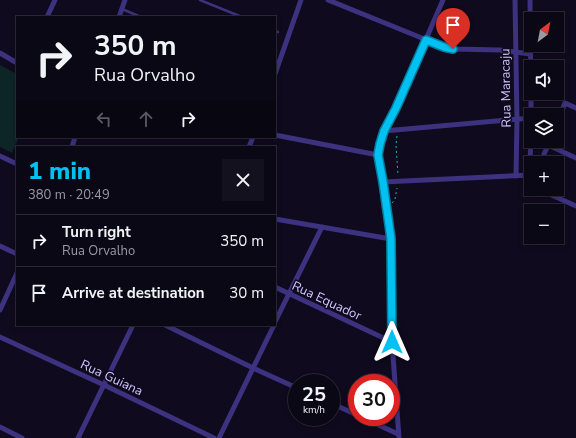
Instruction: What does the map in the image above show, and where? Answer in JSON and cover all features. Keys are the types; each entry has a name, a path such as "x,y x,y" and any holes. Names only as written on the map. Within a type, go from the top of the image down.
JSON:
{"street":[{"path":"47,16 55,0"},
{"path":"119,16 125,0"},
{"path":"276,71 301,0"},
{"path":"328,0 444,47 453,49 500,50 530,54"},
{"path":"398,436 392,342 391,239 378,155 384,131 396,108 443,0"},
{"name":"Rua Maracaju","path":"515,0 517,120 516,176"},
{"name":"Rua Maracaju","path":"530,0 530,60"},
{"path":"0,53 16,62"},
{"path":"563,108 565,103 576,108"},
{"path":"384,131 524,119"},
{"path":"276,135 378,155"},
{"path":"558,148 576,158"},
{"path":"0,156 16,164"},
{"path":"383,182 524,175"},
{"path":"556,196 576,206"},
{"path":"276,219 391,239"},
{"path":"276,320 322,227"},
{"path":"0,246 16,254"},
{"path":"0,310 16,275"},
{"name":"Rua Equador","path":"276,288 392,342"},
{"path":"78,438 133,326"},
{"path":"167,326 288,384"},
{"path":"219,438 273,326"},
{"name":"Rua Guiana","path":"0,337 214,438"},
{"path":"379,426 398,436"},
{"path":"0,427 22,438"}],"lane":[{"path":"200,0 240,16"},
{"path":"122,9 139,16"}],"path":[{"path":"387,212 395,199 398,181 396,145 398,130"}],"green space":[{"path":"0,65 16,73 16,138 19,138 12,153 0,147"}],"route":[{"path":"392,342 391,239 378,155 380,144 384,131 396,108 426,40 453,49"}]}
